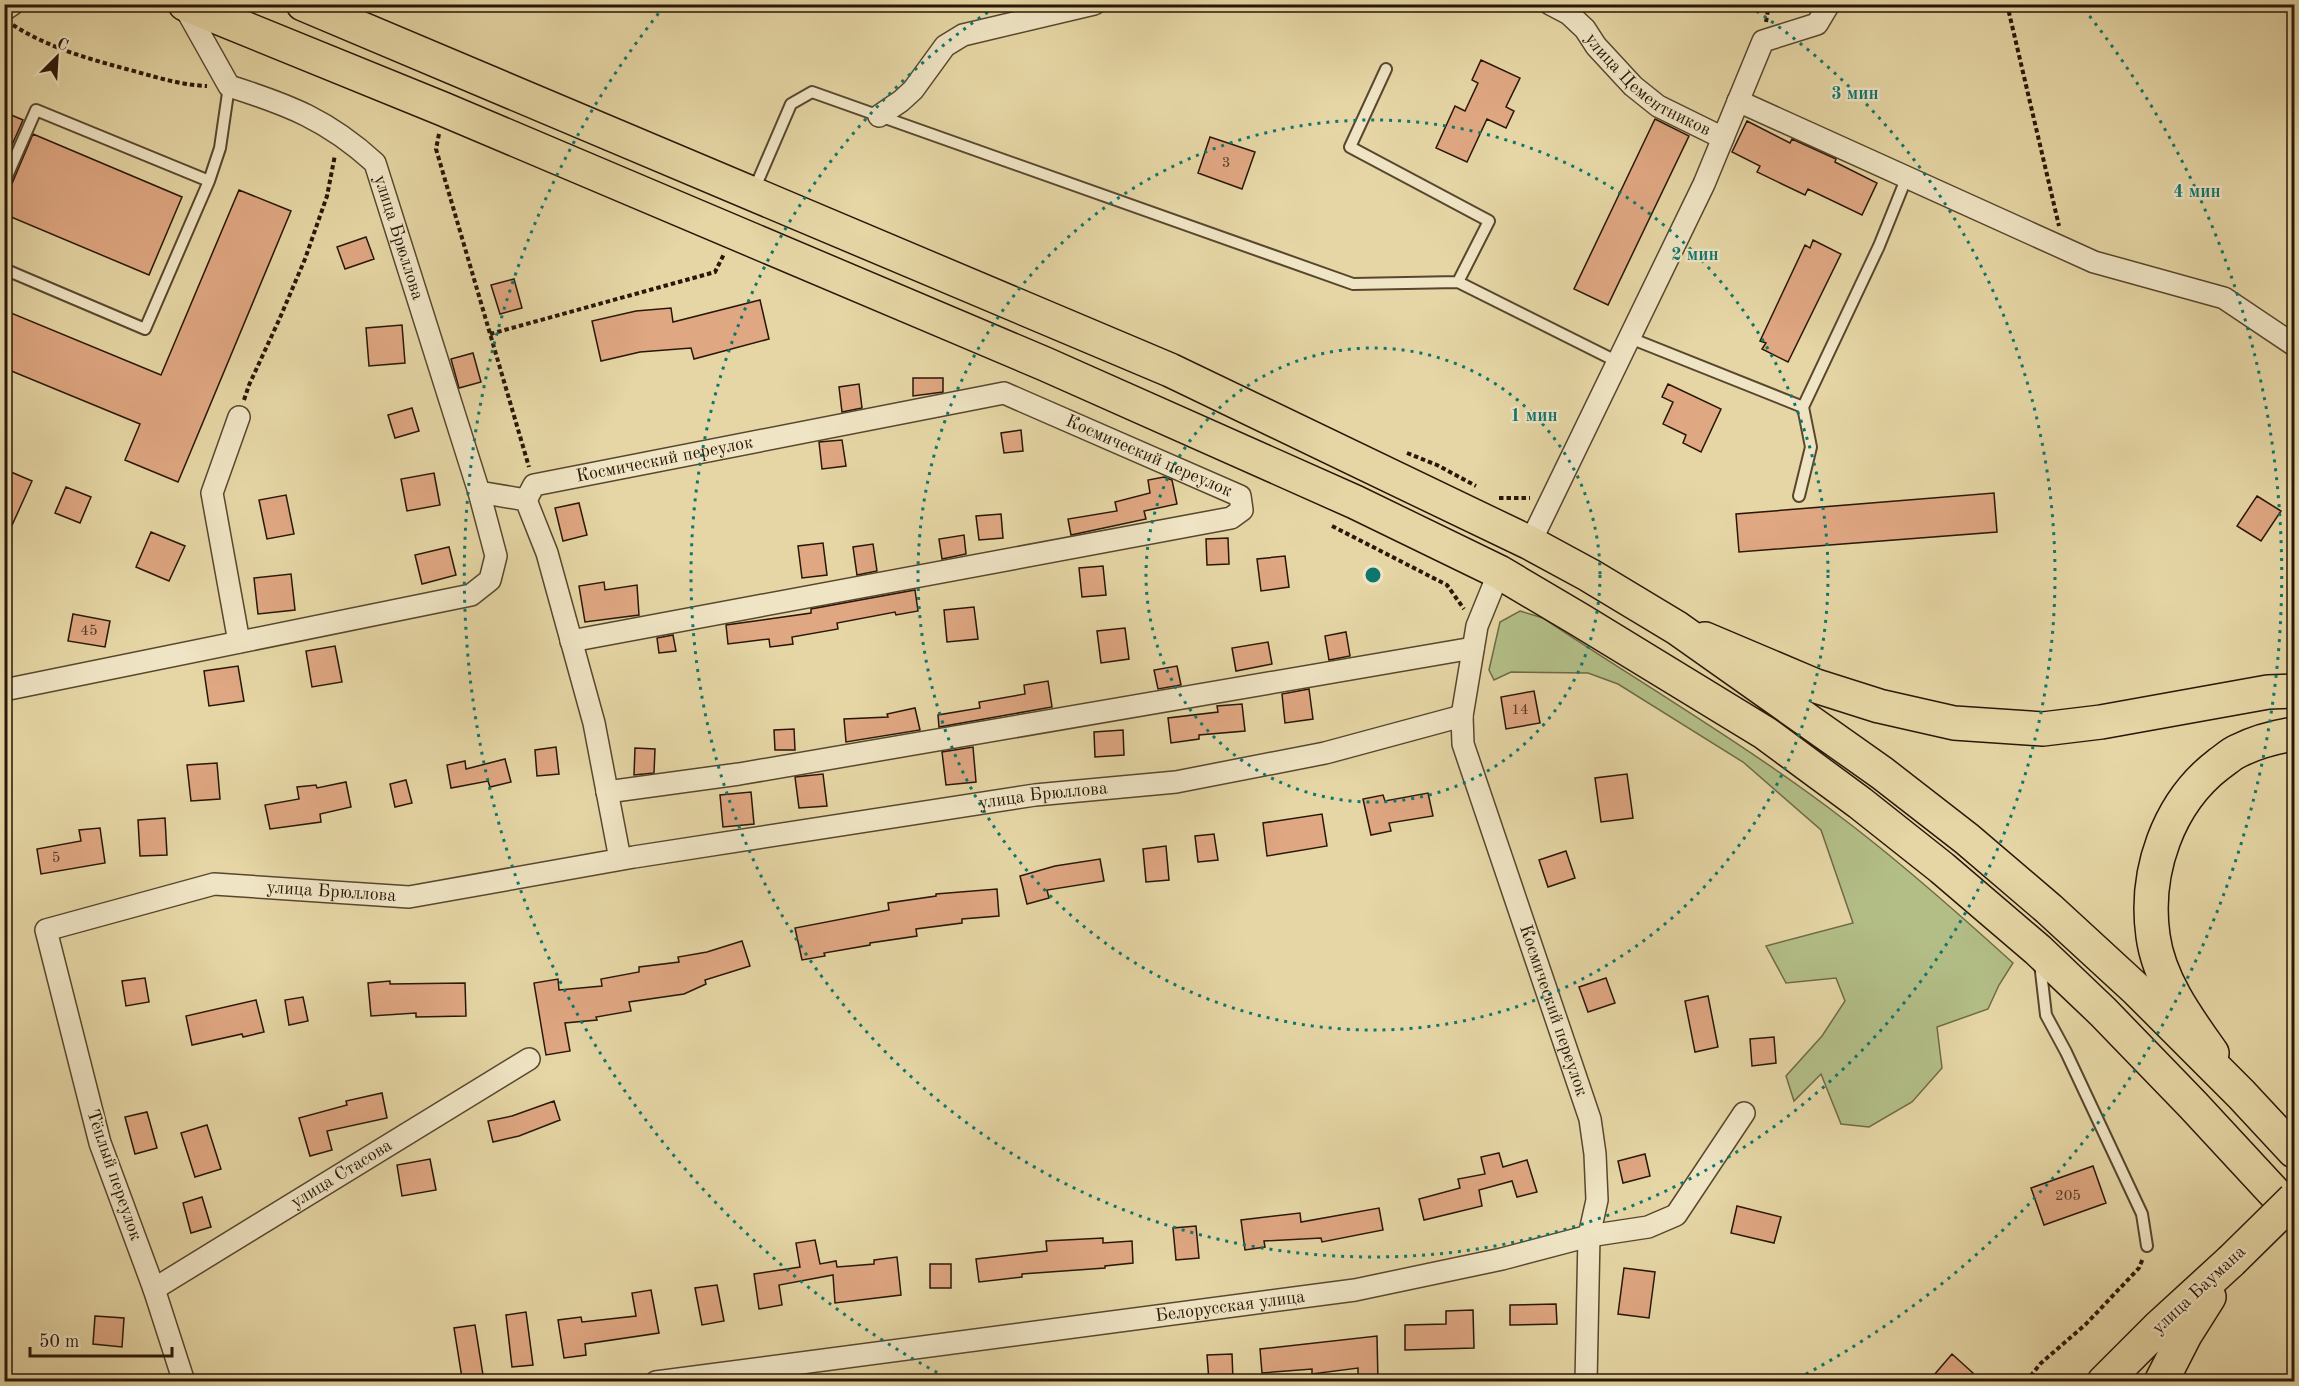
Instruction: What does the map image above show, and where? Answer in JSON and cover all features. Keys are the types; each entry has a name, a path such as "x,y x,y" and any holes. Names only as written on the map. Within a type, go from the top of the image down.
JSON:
{"main road":[{"path":"184,4 735,232 1110,392 1355,502 1499,572 1766,734 1860,803 1942,868 2038,950 2120,1029 2295,1214"},
{"path":"303,4 1170,369 1530,543 1677,627 1882,773 1967,839 2049,909 2136,989 2295,1151"},
{"path":"1677,627 1816,686 1879,706 1954,723 2043,729 2101,723 2268,692 2295,691"},
{"path":"2241,1094 2175,998 2162,969 2153,936 2151,903 2155,872 2162,841 2174,816 2188,794 2209,772 2236,752 2272,738 2295,734"},
{"name":"улица Баумана","path":"2104,1382 2159,1327 2295,1200"},
{"path":"2161,1382 2185,1335 2231,1261"}],"street":[{"path":"4,10 13,4"},
{"path":"184,4 230,86"},
{"path":"879,116 913,90 945,46 963,35 1094,4"},
{"name":"улица Цементников","path":"1550,4 1569,14 1585,29 1596,46 1633,86 1658,106 1723,138"},
{"path":"1530,543 1704,184 1763,41 1818,24 1829,4"},
{"name":"улица Брюллова","path":"4,690 471,595 490,580 496,556 479,492 375,163 352,142 315,118 274,100 230,86"},
{"path":"1738,101 1906,179 2094,262 2224,298 2295,345"},
{"name":"Космический переулок","path":"530,492 1004,393 1240,496 1242,510 1231,518 571,641"},
{"path":"239,417 212,493 239,642"},
{"path":"479,492 530,492 594,723 620,859"},
{"name":"Космический переулок","path":"1499,572 1477,626 1462,716 1463,744 1590,1119 1595,1154 1597,1200 1589,1236 1586,1382"},
{"path":"607,792 762,770 1473,648"},
{"name":"улица Брюллова","path":"46,930 214,884 409,897 620,859 1035,795 1176,782 1325,753 1462,716"},
{"name":"Тёплый переулок","path":"46,930 99,1143 154,1289 184,1382"},
{"name":"улица Стасова","path":"154,1289 529,1059"},
{"name":"Белорусская улица","path":"656,1382 1355,1290 1502,1259 1589,1236 1648,1227 1676,1215 1744,1113"}],"lane":[{"path":"1386,69 1350,147 1489,221 1458,282"},
{"path":"4,269 145,329 209,181 220,148 230,86"},
{"path":"753,194 791,104 812,92 1353,284 1458,282 1618,362"},
{"path":"4,183 36,110 209,181"},
{"path":"1799,496 1811,447 1803,408 1879,246 1906,179"},
{"path":"1630,338 1803,408"},
{"path":"2038,950 2046,1015 2066,1052 2142,1214 2147,1246"}],"path":[{"path":"2007,4 2060,230 2061,248"},
{"path":"4,20 34,39 59,49 185,85 230,86"},
{"path":"443,110 436,149 490,334 530,492"},
{"path":"239,417 249,385 279,320 327,196 339,133"},
{"path":"490,334 715,272 735,232"},
{"path":"1437,465 1478,488"},
{"path":"1489,493 1499,499 1552,498"},
{"path":"1332,526 1447,585 1477,626"},
{"path":"2026,1382 2040,1364 2086,1324 2139,1268 2147,1246"}],"green space":[{"path":"1520,611 1543,618 1735,742 1810,794 1910,872 2013,963 1988,1009 1937,1027 1942,1068 1912,1102 1869,1127 1841,1124 1821,1074 1794,1101 1786,1076 1822,1036 1845,1001 1836,978 1786,983 1766,946 1853,923 1821,830 1743,762 1618,684 1588,673 1511,672 1494,680 1489,670 1500,622"}],"building":[{"path":"1481,60 1520,78 1506,107 1514,111 1506,128 1487,119 1467,162 1436,148 1455,106 1465,111 1478,83 1472,80"},
{"path":"4,112 23,120 4,163"},
{"path":"1655,119 1689,136 1608,305 1574,289"},
{"path":"1747,121 1790,143 1792,139 1836,159 1835,162 1877,183 1862,215 1808,189 1805,195 1757,172 1760,166 1732,152"},
{"path":"33,134 182,197 149,275 4,214 4,190 11,186"},
{"path":"1210,137 1255,152 1242,189 1198,173"},
{"path":"239,190 291,211 178,482 125,460 140,424 4,368 4,310 161,375"},
{"path":"366,237 374,259 345,269 337,247"},
{"path":"1813,240 1841,254 1788,362 1762,349 1766,343 1760,341 1805,245 1810,248"},
{"path":"514,279 522,308 500,314 491,285"},
{"path":"760,300 769,339 694,359 691,348 640,352 601,361 592,321 636,311 671,308 673,322"},
{"path":"402,325 405,363 369,366 366,328"},
{"path":"473,353 481,382 459,388 451,359"},
{"path":"913,378 943,378 943,392 913,396"},
{"path":"859,384 862,408 842,412 839,387"},
{"path":"1668,384 1721,409 1701,452 1683,443 1686,435 1663,424 1673,402 1662,397"},
{"path":"412,408 419,431 395,438 388,415"},
{"path":"1021,430 1023,451 1004,453 1001,433"},
{"path":"842,440 846,466 822,469 819,442"},
{"path":"4,469 32,481 4,543"},
{"path":"434,473 440,505 407,511 401,479"},
{"path":"1164,477 1172,480 1177,504 1144,511 1146,519 1071,535 1068,519 1117,511 1115,502 1150,493 1148,480"},
{"path":"66,487 91,497 80,523 55,513"},
{"path":"1994,493 1997,532 1739,552 1736,514"},
{"path":"286,495 294,534 267,539 259,500"},
{"path":"2257,496 2281,511 2261,541 2237,526"},
{"path":"579,503 587,535 563,541 555,508"},
{"path":"1001,514 1003,538 979,540 976,516"},
{"path":"151,532 185,546 169,581 136,567"},
{"path":"964,535 966,554 942,559 939,539"},
{"path":"1228,538 1229,564 1207,565 1206,539"},
{"path":"823,543 827,575 802,578 798,546"},
{"path":"873,544 877,571 857,575 853,547"},
{"path":"449,547 456,575 422,584 415,555"},
{"path":"1285,556 1289,587 1261,591 1257,559"},
{"path":"1103,566 1106,595 1082,597 1079,568"},
{"path":"291,574 295,610 258,614 254,578"},
{"path":"604,582 605,590 637,585 639,615 585,622 579,586"},
{"path":"915,590 918,611 896,615 895,612 837,623 838,629 792,637 793,644 770,647 769,639 728,644 726,625 811,613 811,609"},
{"path":"974,607 978,639 947,642 944,610"},
{"path":"73,614 110,621 105,647 68,641"},
{"path":"1125,628 1129,659 1101,663 1097,631"},
{"path":"1346,632 1350,656 1329,660 1325,636"},
{"path":"673,635 676,651 659,653 657,638"},
{"path":"1268,642 1272,664 1236,671 1232,648"},
{"path":"335,646 342,682 312,687 306,651"},
{"path":"238,666 244,701 209,706 204,671"},
{"path":"1177,666 1181,685 1158,689 1154,670"},
{"path":"1048,681 1052,707 939,727 938,715 980,708 979,702 1025,694 1024,685"},
{"path":"1309,689 1313,719 1285,723 1282,694"},
{"path":"1534,691 1540,723 1506,729 1501,697"},
{"path":"1242,704 1245,731 1199,735 1199,739 1171,743 1168,718 1218,712 1217,706"},
{"path":"915,708 920,730 846,742 844,719 888,717 887,714"},
{"path":"794,729 795,750 775,750 774,730"},
{"path":"1123,730 1124,755 1095,757 1094,732"},
{"path":"556,747 559,774 537,776 535,750"},
{"path":"973,747 976,782 946,785 942,752"},
{"path":"635,748 655,749 654,773 634,775"},
{"path":"505,759 511,782 490,787 488,781 451,788 447,765 465,761 466,769"},
{"path":"217,763 220,799 191,801 187,765"},
{"path":"823,774 827,806 799,808 795,777"},
{"path":"1627,774 1633,818 1601,822 1595,778"},
{"path":"406,780 412,803 395,807 390,784"},
{"path":"346,782 351,807 320,814 321,822 270,829 265,805 299,799 297,787 316,785 317,788"},
{"path":"751,792 754,824 723,827 720,795"},
{"path":"1428,793 1433,816 1389,823 1391,831 1371,835 1363,799 1383,795 1385,801"},
{"path":"1322,814 1327,846 1267,856 1263,823"},
{"path":"165,818 167,855 140,856 138,820"},
{"path":"100,828 105,863 41,874 37,849 81,841 79,830"},
{"path":"1214,834 1218,860 1198,862 1195,836"},
{"path":"1166,846 1169,880 1146,882 1143,849"},
{"path":"1566,851 1575,878 1548,887 1539,860"},
{"path":"1100,859 1104,881 1047,890 1049,898 1027,904 1020,876 1055,866"},
{"path":"997,889 999,916 962,919 962,923 916,929 917,936 870,943 870,945 824,953 825,956 802,960 795,928 889,910 888,903 936,896 936,894"},
{"path":"742,941 750,966 705,980 706,984 684,994 629,1002 631,1011 596,1017 597,1020 565,1023 570,1051 546,1055 534,983 558,979 559,990 602,986 601,979 639,972 639,967 679,962 678,957 707,952"},
{"path":"145,978 149,1002 126,1006 122,981"},
{"path":"1606,978 1615,1003 1588,1012 1579,987"},
{"path":"390,981 390,984 465,983 466,1016 416,1017 416,1013 371,1016 368,983"},
{"path":"1708,996 1718,1047 1695,1052 1685,1001"},
{"path":"303,997 308,1021 289,1025 285,1000"},
{"path":"256,1000 264,1032 243,1037 242,1034 192,1045 186,1016"},
{"path":"1774,1037 1776,1063 1752,1066 1750,1039"},
{"path":"382,1093 387,1118 327,1131 332,1150 310,1156 299,1118 347,1105 346,1101"},
{"path":"554,1101 560,1120 519,1136 493,1142 488,1121 512,1116"},
{"path":"147,1112 157,1148 135,1154 125,1117"},
{"path":"207,1125 221,1169 195,1177 181,1133"},
{"path":"1499,1153 1503,1167 1527,1160 1537,1192 1517,1197 1512,1181 1479,1190 1482,1206 1424,1220 1419,1199 1460,1188 1458,1179 1485,1174 1481,1157"},
{"path":"1645,1154 1650,1176 1623,1183 1618,1161"},
{"path":"430,1159 436,1190 402,1196 397,1165"},
{"path":"2093,1166 2106,1203 2044,1225 2031,1188"},
{"path":"202,1197 211,1227 191,1233 183,1203"},
{"path":"1737,1206 1781,1217 1774,1243 1731,1233"},
{"path":"1379,1208 1383,1230 1322,1242 1321,1238 1264,1241 1265,1247 1245,1250 1241,1220 1300,1213 1301,1222"},
{"path":"1196,1226 1199,1258 1176,1260 1173,1228"},
{"path":"1103,1238 1103,1243 1132,1241 1133,1263 1105,1266 1105,1268 1022,1274 1022,1277 979,1282 976,1259 1047,1251 1046,1241"},
{"path":"815,1240 820,1264 836,1261 837,1267 874,1264 874,1260 897,1257 901,1295 835,1303 833,1275 779,1285 782,1305 759,1309 754,1274 800,1267 796,1243"},
{"path":"930,1264 951,1264 951,1288 930,1288"},
{"path":"1624,1268 1655,1272 1649,1318 1618,1314"},
{"path":"717,1285 724,1321 702,1325 695,1288"},
{"path":"651,1290 659,1333 585,1344 586,1355 564,1358 558,1320 581,1317 582,1322 636,1316 632,1293"},
{"path":"1556,1304 1557,1324 1510,1325 1510,1305"},
{"path":"1473,1310 1474,1348 1405,1350 1405,1325 1446,1324 1446,1311"},
{"path":"526,1312 533,1365 512,1367 506,1315"},
{"path":"95,1316 124,1318 122,1347 93,1344"},
{"path":"475,1325 483,1375 462,1378 454,1328"},
{"path":"1377,1336 1378,1382 1358,1382 1358,1368 1312,1374 1312,1369 1262,1373 1260,1349"},
{"path":"1232,1354 1233,1380 1209,1381 1207,1355"},
{"path":"1952,1354 1973,1373 1966,1382 1928,1382"}]}
